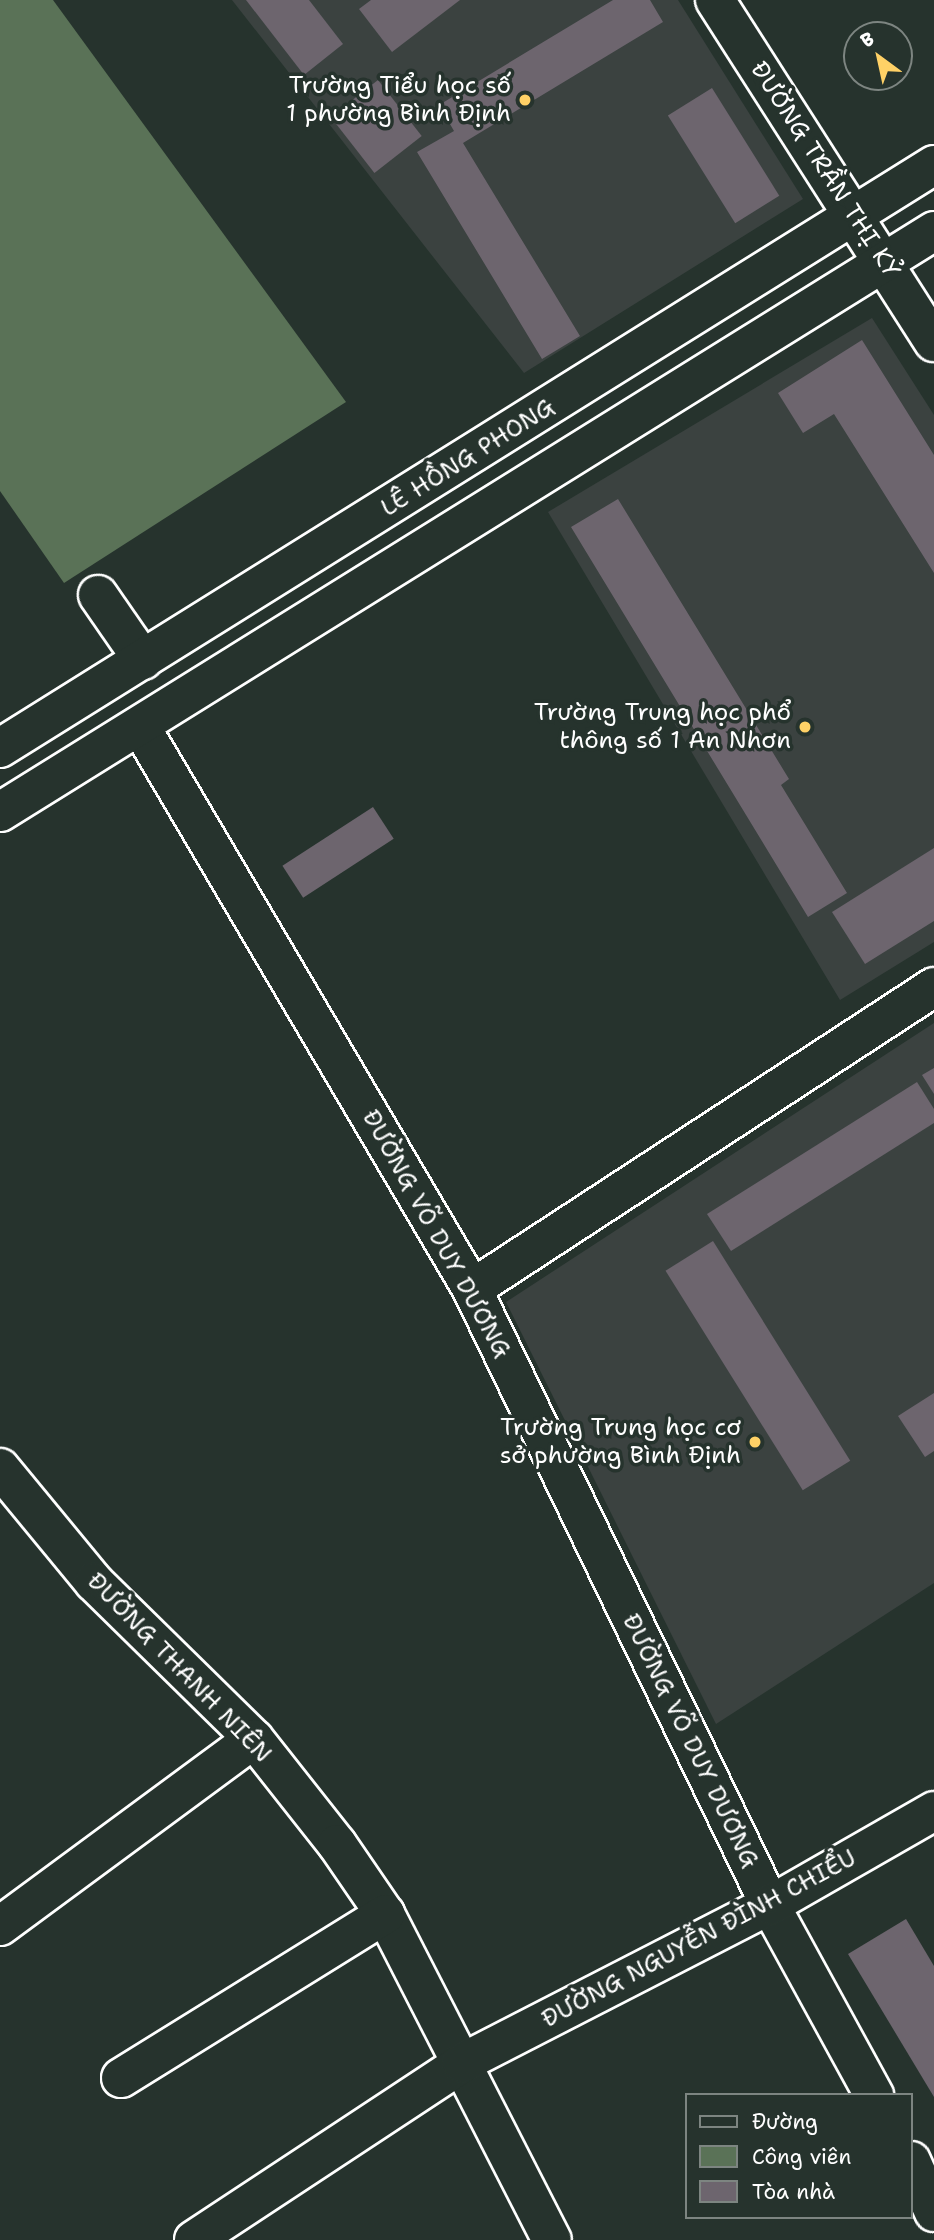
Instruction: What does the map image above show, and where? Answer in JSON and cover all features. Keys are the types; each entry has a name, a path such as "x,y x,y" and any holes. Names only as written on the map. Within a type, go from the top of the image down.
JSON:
{"street":[{"name":"ĐƯỜNG TRẦN THỊ KỶ","path":"715,0 856,215 934,342"},
{"name":"LÊ HỒNG PHONG","path":"0,748 697,317 934,165"},
{"path":"0,812 934,231"},
{"path":"697,317 724,363"},
{"path":"98,595 143,660"},
{"path":"202,623 232,668"},
{"name":"ĐƯỜNG VÕ DUY DƯƠNG","path":"140,726 472,1289 770,1905 873,2093"},
{"path":"472,1289 934,987"},
{"name":"ĐƯỜNG THANH NIÊN","path":"0,1468 93,1582 254,1740 385,1914 462,2063 539,2234"},
{"path":"0,1926 254,1740"},
{"name":"ĐƯỜNG NGUYỄN ĐÌNH CHIỂU","path":"194,2240 462,2063 770,1905 934,1811"},
{"path":"121,2078 385,1914"},
{"path":"913,2165 934,2212"}],"shaded area":[{"name":"Trường Tiểu học số 1 phường Bình Định","path":"232,0 678,0 803,199 524,373"},
{"name":"Trường Trung học phổ thông số 1 An Nhơn","path":"872,318 934,415 934,942 840,1000 548,512"},
{"name":"Trường Trung học cơ sở phường Bình Định","path":"934,1023 934,1583 716,1724 506,1302"}],"green space":[{"path":"0,0 53,0 346,402 64,583 0,491"}],"building":[{"path":"246,0 309,0 343,44 304,75"},
{"path":"371,0 460,0 392,52 359,9"},
{"path":"613,0 650,0 663,22 463,143 580,336 542,359 417,152 454,131 439,105"},
{"path":"378,80 422,136 374,173 331,117"},
{"path":"712,88 779,196 735,223 668,116"},
{"path":"862,340 934,455 934,573 834,414 803,433 778,393"},
{"path":"618,499 789,779 781,785 847,893 808,917 571,527"},
{"path":"373,807 394,839 303,898 282,866"},
{"path":"934,848 934,921 865,964 832,912"},
{"path":"934,1068 934,1094 922,1075"},
{"path":"917,1082 934,1109 934,1123 731,1251 707,1214"},
{"path":"713,1241 850,1461 803,1490 666,1271"},
{"path":"934,1393 934,1451 925,1457 898,1416"},
{"path":"906,1919 934,1966 934,2097 848,1954"}],"place":[{"name":"Trường Tiểu học số 1 phường Bình Định","path":"525,100"},
{"name":"Trường Trung học phổ thông số 1 An Nhơn","path":"805,727"},
{"name":"Trường Trung học cơ sở phường Bình Định","path":"755,1442"}]}
